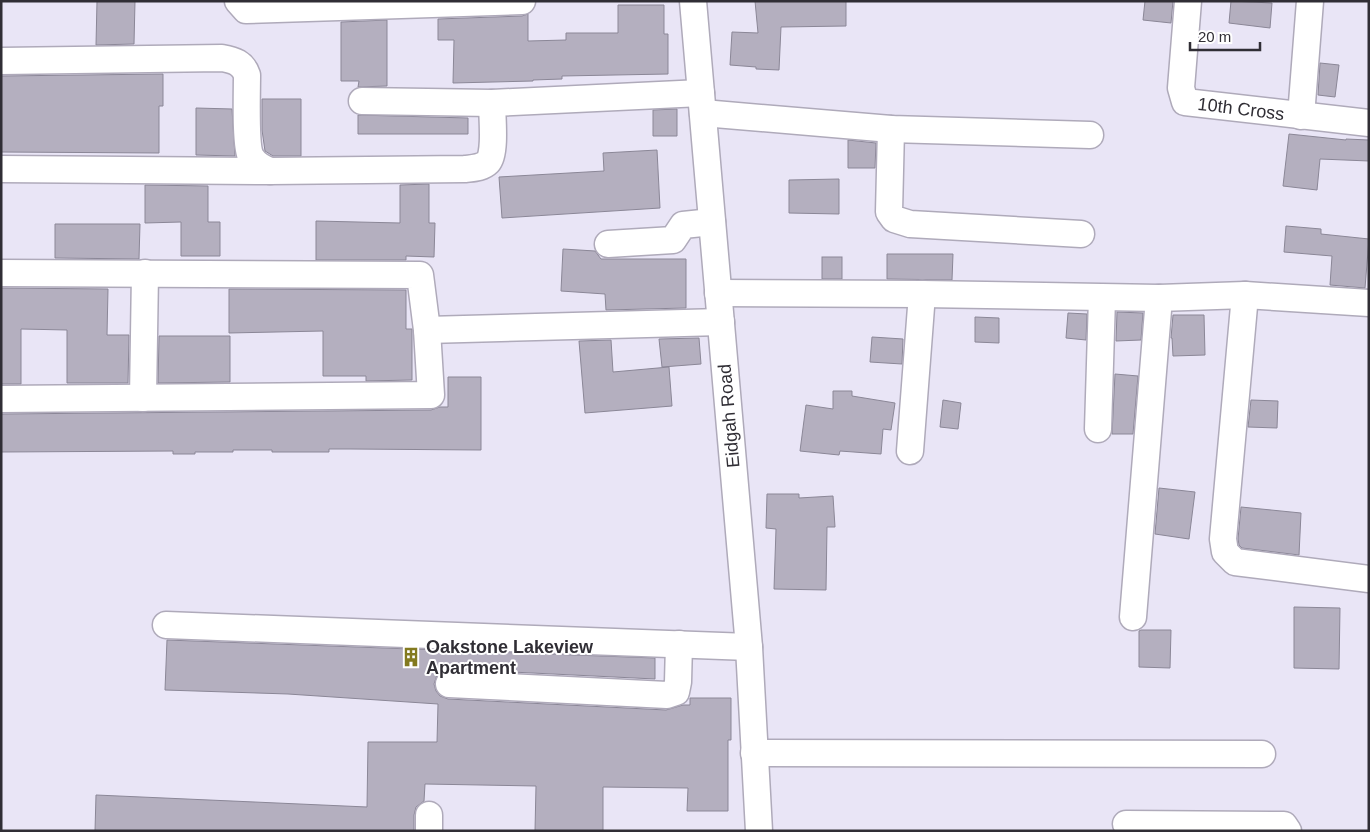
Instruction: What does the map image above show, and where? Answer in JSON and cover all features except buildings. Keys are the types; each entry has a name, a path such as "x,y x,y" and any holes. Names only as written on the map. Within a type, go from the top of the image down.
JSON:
{"street":[{"path":"238,1 246,10 522,1"},
{"name":"Eidgah Road","path":"693,1 750,647 759,831"},
{"name":"10th Cross","path":"1188,1 1181,88 1185,102 1369,123"},
{"path":"1301,116 1310,1"},
{"path":"1,61 222,58 234,60 243,66 247,75 248,150 256,164 270,171"},
{"path":"362,101 702,103 891,129 1090,134"},
{"path":"1,169 270,171 465,169 482,166 488,162 492,152 492,103"},
{"path":"891,129 889,212 894,219 910,224 1081,234"},
{"path":"608,244 673,240 683,225 712,222"},
{"path":"1,273 420,275 432,395 1,399"},
{"path":"143,398 145,273"},
{"path":"718,293 922,294 1102,298 1245,295 1369,303"},
{"path":"910,451 922,294"},
{"path":"1245,295 1223,539 1225,552 1235,562 1369,579"},
{"path":"1098,429 1102,298"},
{"path":"1133,617 1159,298"},
{"path":"427,330 721,322"},
{"path":"166,625 750,647"},
{"path":"449,684 666,695 676,692 679,644"},
{"path":"754,753 1262,754"},
{"path":"1126,824 1284,825 1288,831"}],"place":[{"name":"Oakstone Lakeview Apartment","path":"411,657"}]}
